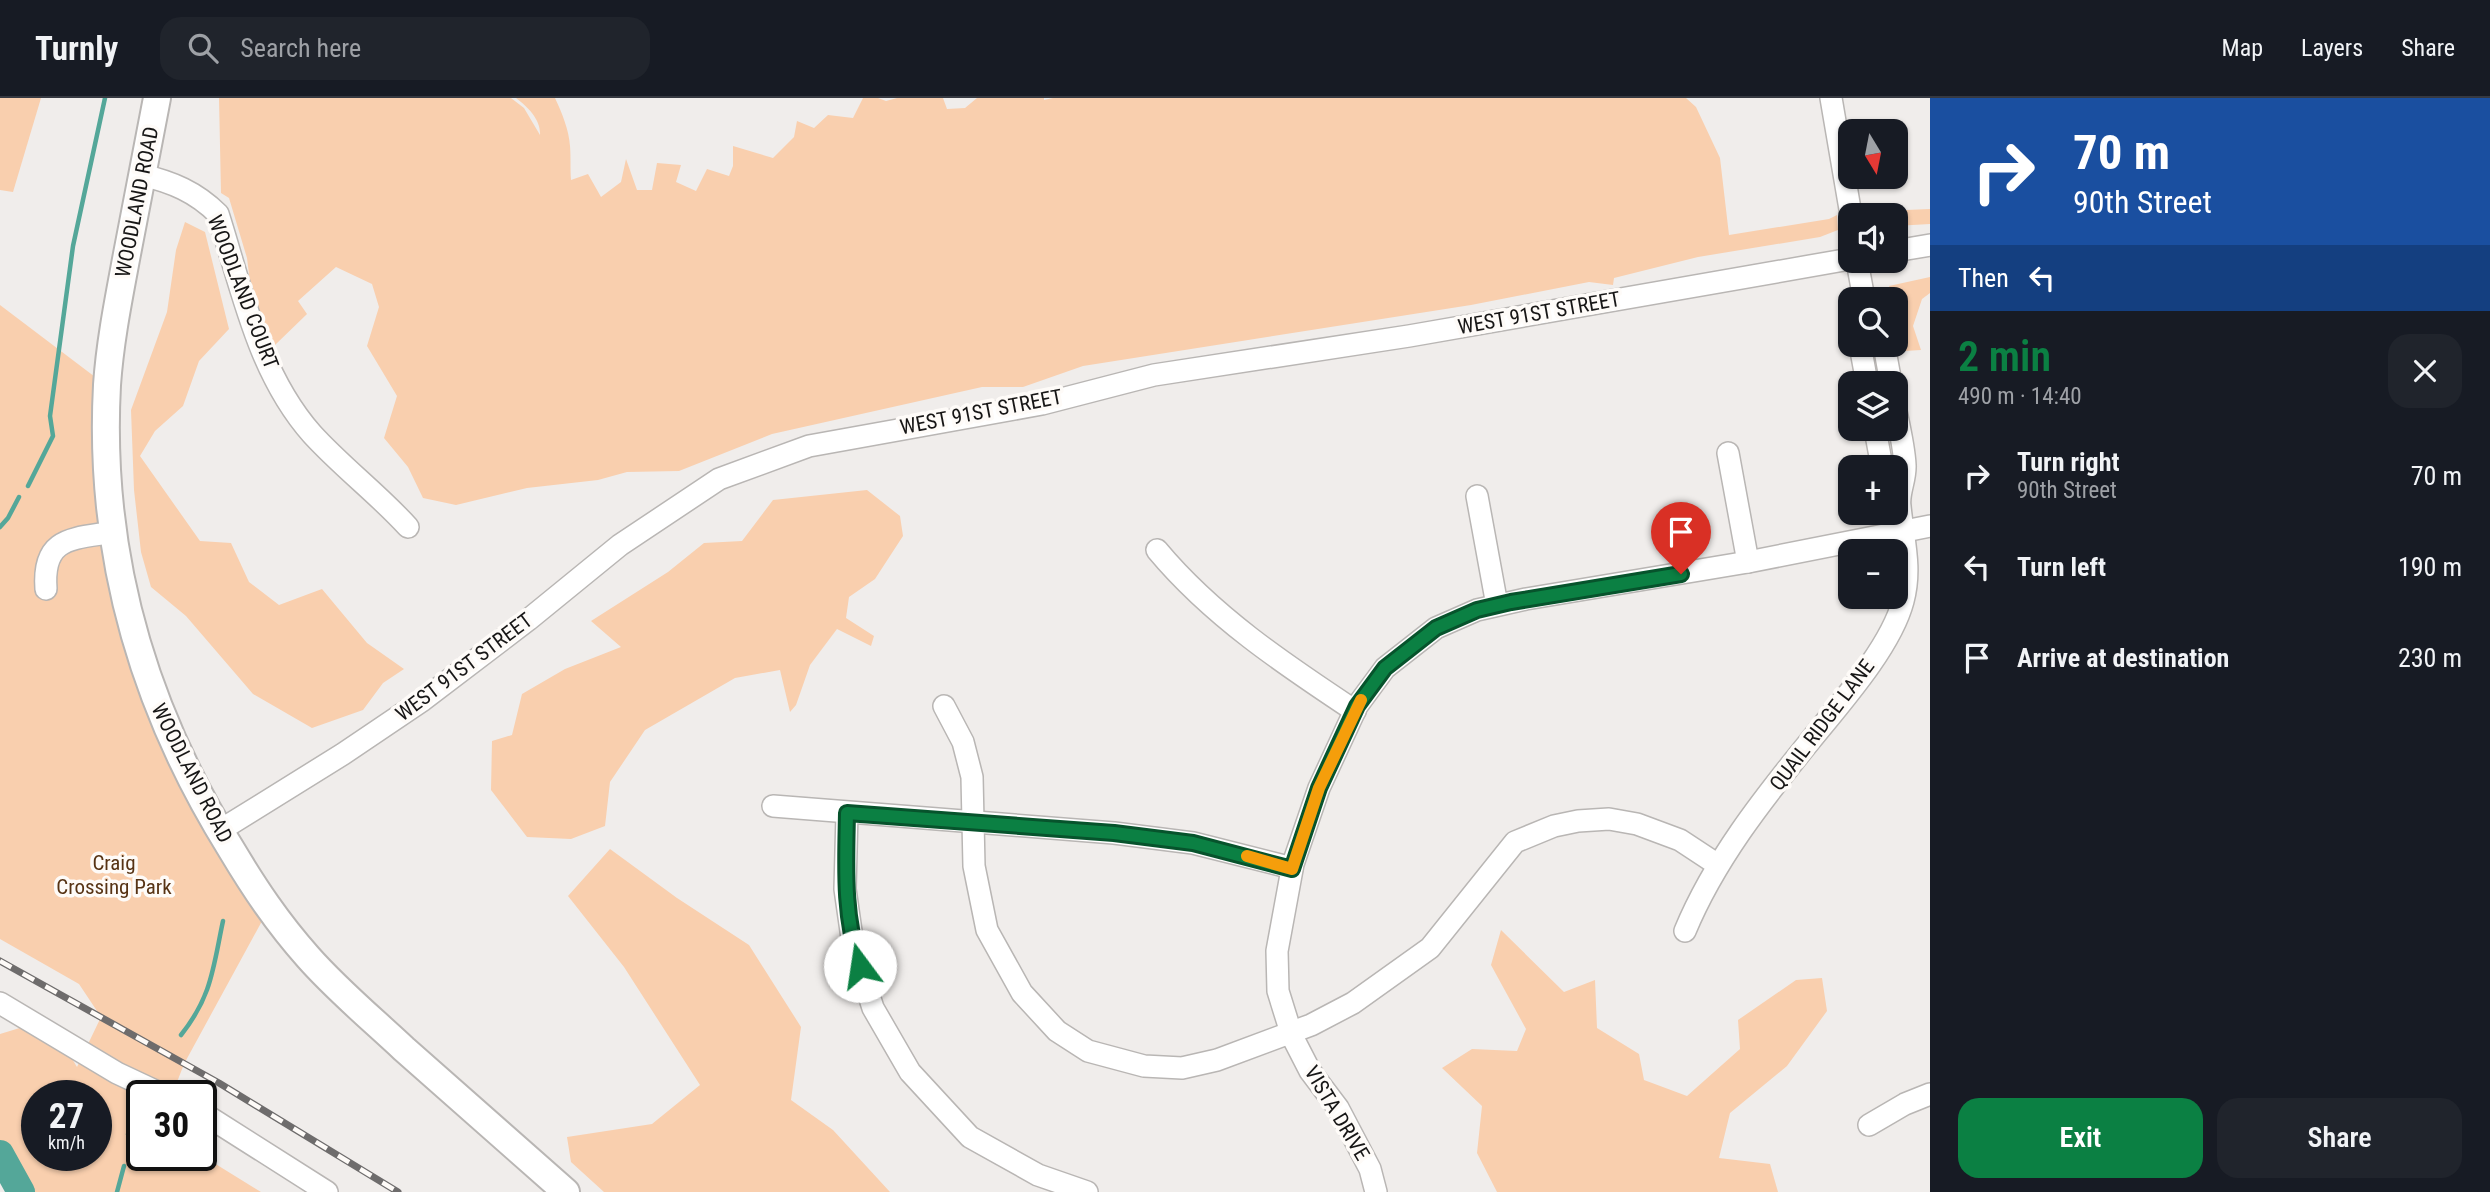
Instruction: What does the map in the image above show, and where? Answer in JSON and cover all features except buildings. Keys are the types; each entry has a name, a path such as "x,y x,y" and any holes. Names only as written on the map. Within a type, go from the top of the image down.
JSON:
{"main road":[{"name":"WOODLAND ROAD","path":"156,98 114,324 107,386 107,458 114,533 123,593 149,682 167,730 219,831 268,910 310,960 368,1016 566,1192"}],"street":[{"path":"1831,98 1849,203"},
{"name":"WOODLAND COURT","path":"142,175 181,186 203,199 218,214 256,334 289,403 311,432 408,527"},
{"path":"1908,249 1930,245"},
{"name":"WEST 91ST STREET","path":"219,831 343,754 423,700 620,545 719,479 808,446 1042,404 1154,375 1409,336 1838,260"},
{"path":"1728,453 1748,562"},
{"path":"1476,496 1497,605"},
{"name":"QUAIL RIDGE LANE","path":"1685,931 1699,897 1718,865 1883,644 1903,603 1908,575 1902,525"},
{"name":"VISTA DRIVE","path":"1376,1192 1370,1169 1338,1108 1310,1071 1291,1034 1278,991 1276,951 1292,869 1319,788 1355,711 1385,668 1436,628 1477,610 1748,562 1930,526"},
{"path":"46,589 47,561 60,544 77,538 114,533"},
{"path":"1157,550 1181,579 1274,657 1355,711"},
{"path":"944,706 963,742 972,777 974,866 987,930 1022,993 1057,1031 1088,1051 1144,1066 1182,1068 1217,1060 1291,1034 1353,1003 1430,948 1515,842 1554,826 1609,819 1658,831 1680,840 1718,865"},
{"path":"773,806 1114,833 1193,843 1292,869"},
{"path":"847,813 845,889 853,945 873,1008 910,1072 970,1137 1038,1175 1087,1192"},
{"path":"0,1003 132,1080"},
{"path":"1869,1125 1905,1104 1930,1094"},
{"path":"217,1122 327,1192"}],"green space":[{"path":"0,98 41,98 13,192 0,190"},
{"path":"219,98 511,98 524,108 540,135 536,119 516,98 555,98 568,134 571,180 588,174 601,197 621,182 626,159 637,190 652,190 657,163 681,165 676,182 696,191 707,169 729,176 733,166 733,146 773,158 794,137 797,121 814,128 828,115 853,118 863,98 886,101 897,98 943,98 947,109 965,108 977,98 1686,98 1696,107 1720,158 1729,235 1829,219 1837,215 1838,230 1820,237 1698,257 1614,278 1613,285 1589,282 1471,305 1083,366 1023,387 982,387 772,434 679,471 627,472 598,480 527,488 456,505 423,498 408,467 384,438 397,396 367,346 379,307 372,284 336,267 298,301 307,314 274,346 253,306 247,258 229,198 221,193"},
{"path":"1930,209 1930,224 1908,225 1908,210"},
{"path":"185,222 205,232 229,329 199,361 183,406 155,431 140,456 200,541 231,543 249,582 279,605 322,589 367,643 404,669 383,683 363,710 312,728 253,694 186,616 151,587 141,552 134,490 131,410 167,312 176,250"},
{"path":"1930,277 1930,293 1922,299 1913,326 1921,350 1908,351 1908,287 1889,286"},
{"name":"Craig Crossing Park","path":"0,305 107,386 135,638 268,910 178,1080 126,1080 126,1171 217,1171 217,1165 261,1192 21,1192 0,1154 0,1034 23,1027 71,1057 77,1067 101,1017 79,984 0,939"},
{"path":"867,490 900,516 903,536 875,579 849,597 846,618 874,636 871,646 837,629 810,665 796,705 790,712 780,670 735,678 645,730 610,782 605,826 571,839 527,837 491,790 492,741 512,735 522,694 565,669 621,647 591,621 668,572 704,543 742,541 773,500"},
{"path":"610,849 677,898 749,945 801,1027 791,1100 833,1130 890,1192 604,1192 571,1162 567,1137 652,1124 700,1085 624,967 568,896"},
{"path":"1501,930 1564,992 1595,980 1597,1028 1639,1054 1644,1080 1687,1096 1740,1049 1738,1020 1796,980 1822,978 1827,1011 1787,1066 1730,1113 1719,1158 1770,1164 1778,1192 1497,1192 1477,1153 1482,1106 1442,1068 1472,1049 1517,1051 1526,1029 1491,965"}],"waterway":[{"path":"28,486 53,436 50,416 73,246 105,98"},
{"path":"0,527 19,497"},
{"path":"181,1035 199,1007 210,981 223,921"},
{"path":"0,1154 21,1192"},
{"path":"117,1192 124,1166"}],"railway":[{"path":"0,961 219,1083 398,1192"}],"slow traffic":[{"path":"1247,856 1292,869 1319,788 1361,700"}],"route":[{"path":"860,966 853,945 845,889 847,813 1114,833 1193,843 1292,869 1319,788 1357,706 1385,668 1436,628 1477,610 1511,602 1681,574"}]}
